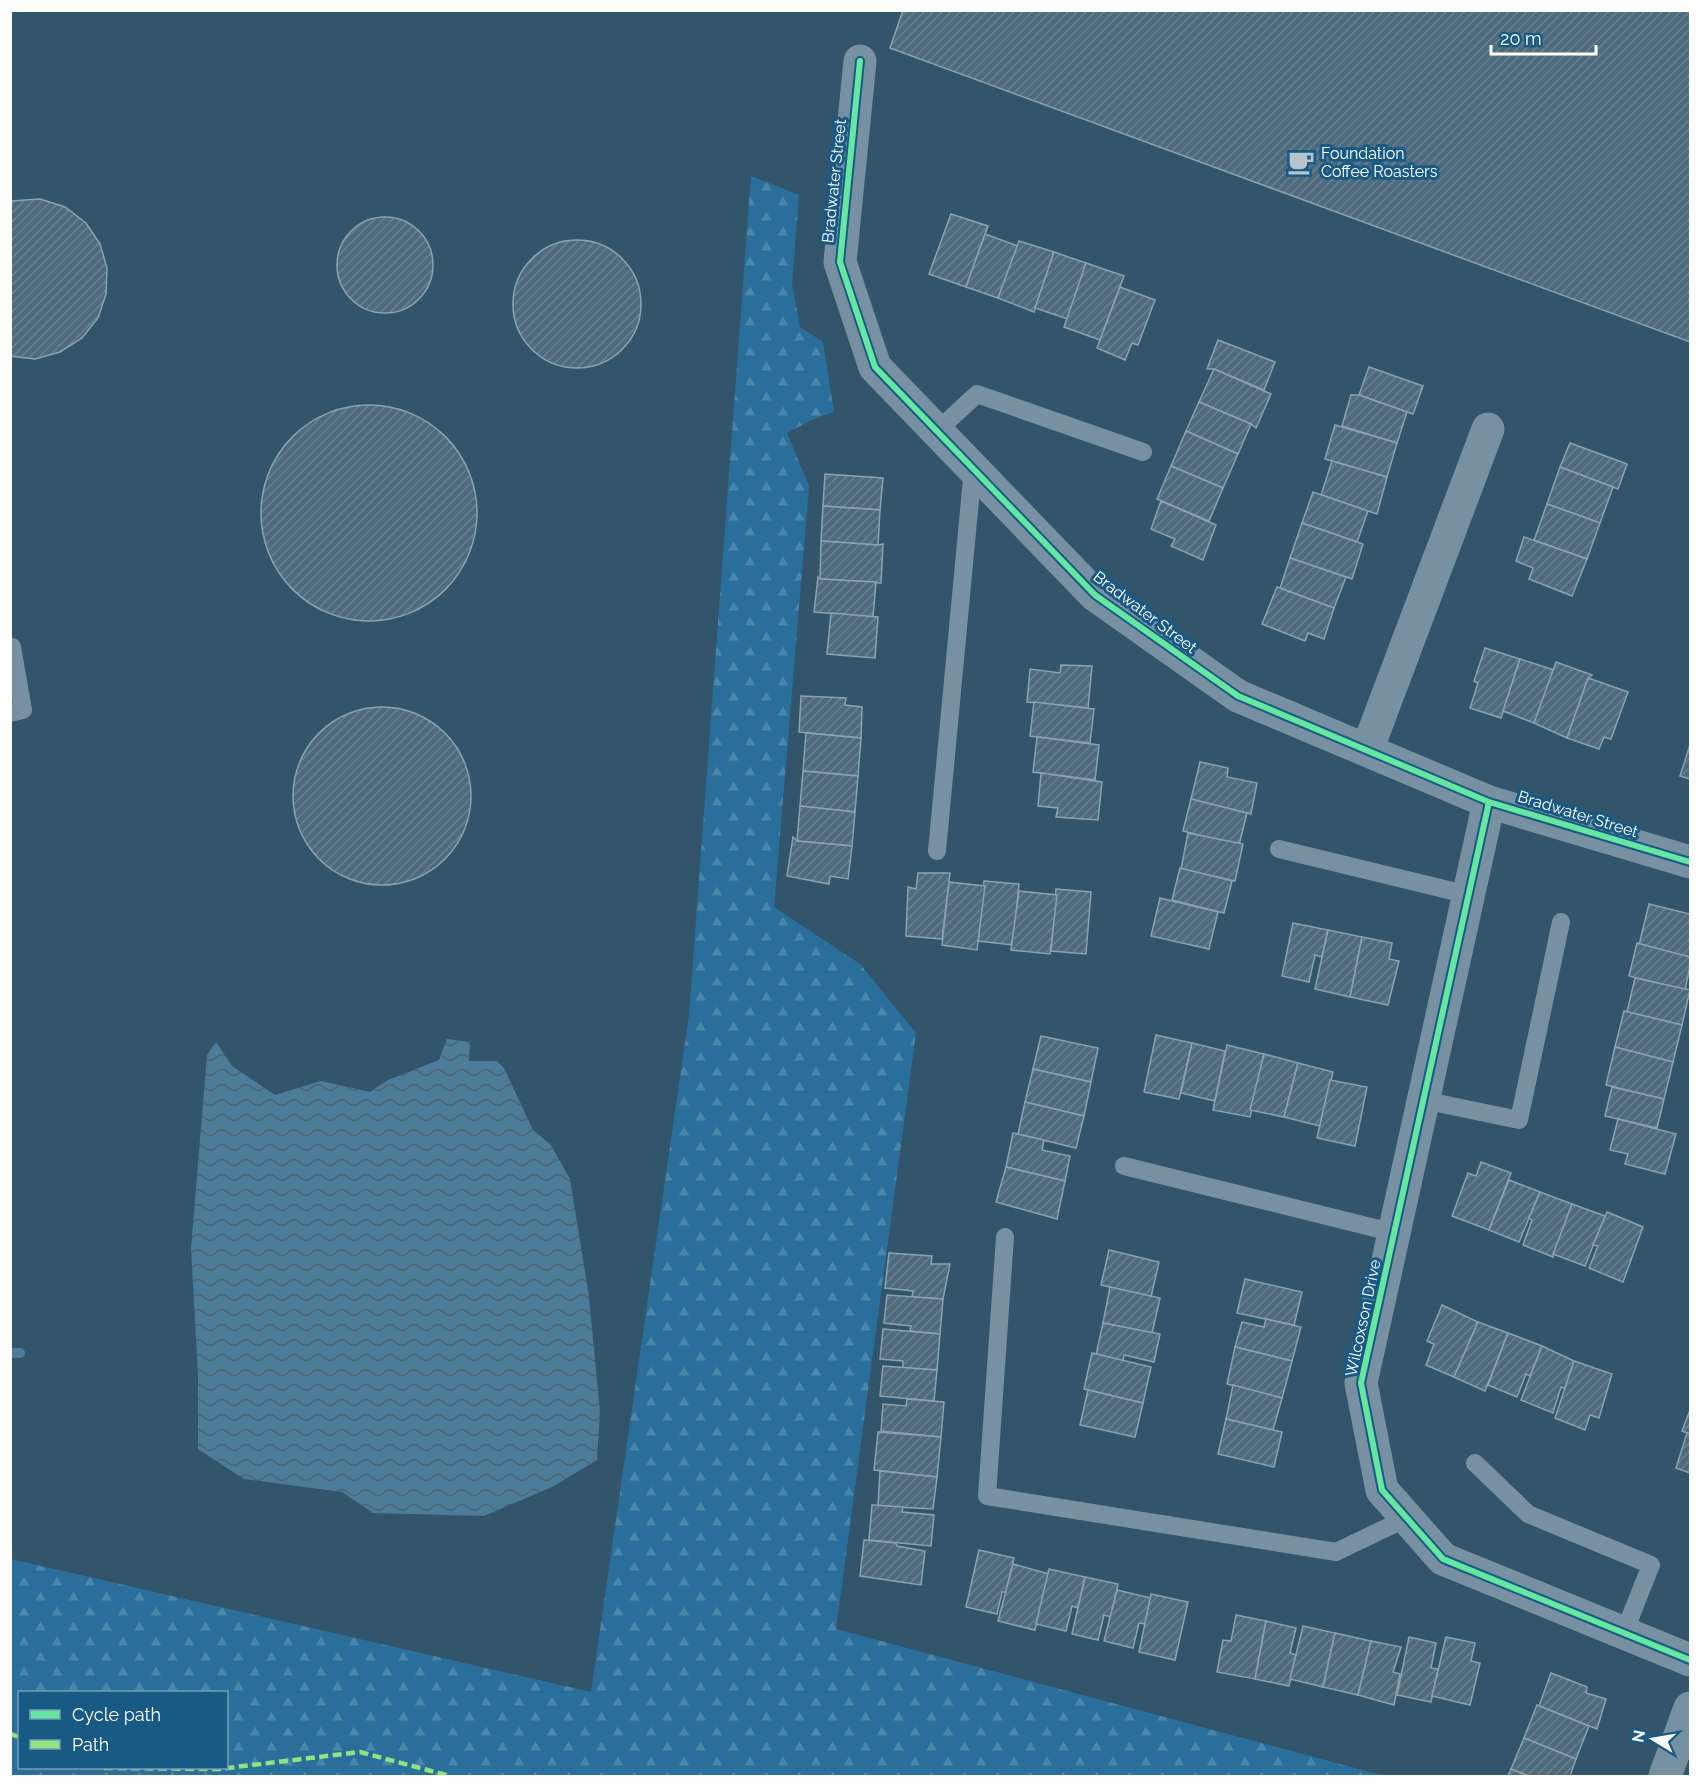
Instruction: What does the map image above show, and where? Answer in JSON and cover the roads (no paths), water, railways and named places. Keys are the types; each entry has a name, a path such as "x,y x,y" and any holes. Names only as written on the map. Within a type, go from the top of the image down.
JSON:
{"street":[{"name":"Bradwater Street","path":"860,61 840,262 875,367 1095,595 1238,696 1489,802 1690,862"},
{"path":"1367,750 1488,429"},
{"name":"Wilcoxson Drive","path":"1489,802 1361,1383 1382,1490 1443,1559 1690,1660"},
{"path":"1665,1776 1690,1708"}],"lane":[{"path":"937,430 977,394 1143,452"},
{"path":"937,851 973,468"},
{"path":"10,647 12,647 23,710 10,713"},
{"path":"1279,849 1468,895"},
{"path":"1423,1100 1519,1120 1561,922"},
{"path":"1124,1166 1395,1233"},
{"path":"1005,1237 987,1496 1336,1552 1407,1518"},
{"path":"1475,1463 1528,1514 1651,1565 1624,1633"}],"water":[{"path":"447,1039 470,1042 469,1061 497,1061 504,1068 533,1130 551,1145 570,1179 589,1297 600,1412 597,1460 552,1487 484,1516 373,1513 342,1492 244,1479 198,1449 198,1374 191,1248 207,1055 216,1042 232,1066 275,1095 321,1081 370,1092 388,1080 439,1060"}],"waterway":[{"path":"10,1353 20,1353"}],"place":[{"name":"Foundation Coffee Roasters","path":"1301,162"}]}
